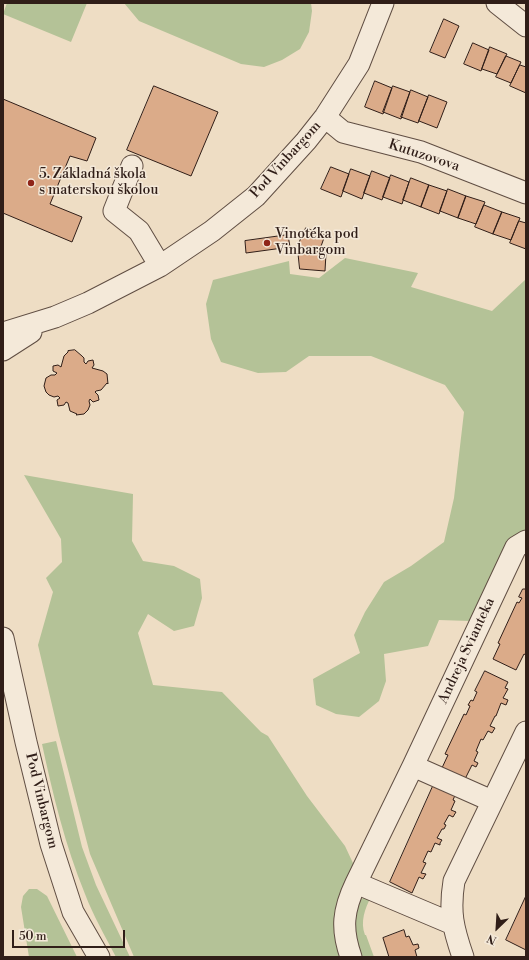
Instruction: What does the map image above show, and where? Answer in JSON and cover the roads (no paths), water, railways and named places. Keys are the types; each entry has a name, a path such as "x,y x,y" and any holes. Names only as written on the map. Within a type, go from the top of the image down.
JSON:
{"street":[{"name":"Pod Vinbargom","path":"3,333 55,317 88,303 160,266 212,231 256,196 306,141 325,117 359,64 383,3"},
{"path":"497,3 526,26"},
{"name":"Kutuzovova","path":"325,117 343,132 421,152 526,193"},
{"path":"132,166 114,211 139,231 160,266"},
{"name":"Pod Vinbargom","path":"3,350 55,317"},
{"name":"Andreja Svianteka","path":"351,957 346,941 345,916 350,894 413,766 516,547 526,541"},
{"name":"Pod Vinbargom","path":"3,638 26,742 51,844 73,912 99,957"},
{"path":"463,957 452,924 451,899 454,881 526,732"},
{"path":"413,766 492,801"},
{"path":"356,883 452,924"}],"place":[{"name":"5. Základná škola s materskou školou","path":"31,183"},
{"name":"Vinotéka pod Vinbargom","path":"267,243"}]}
